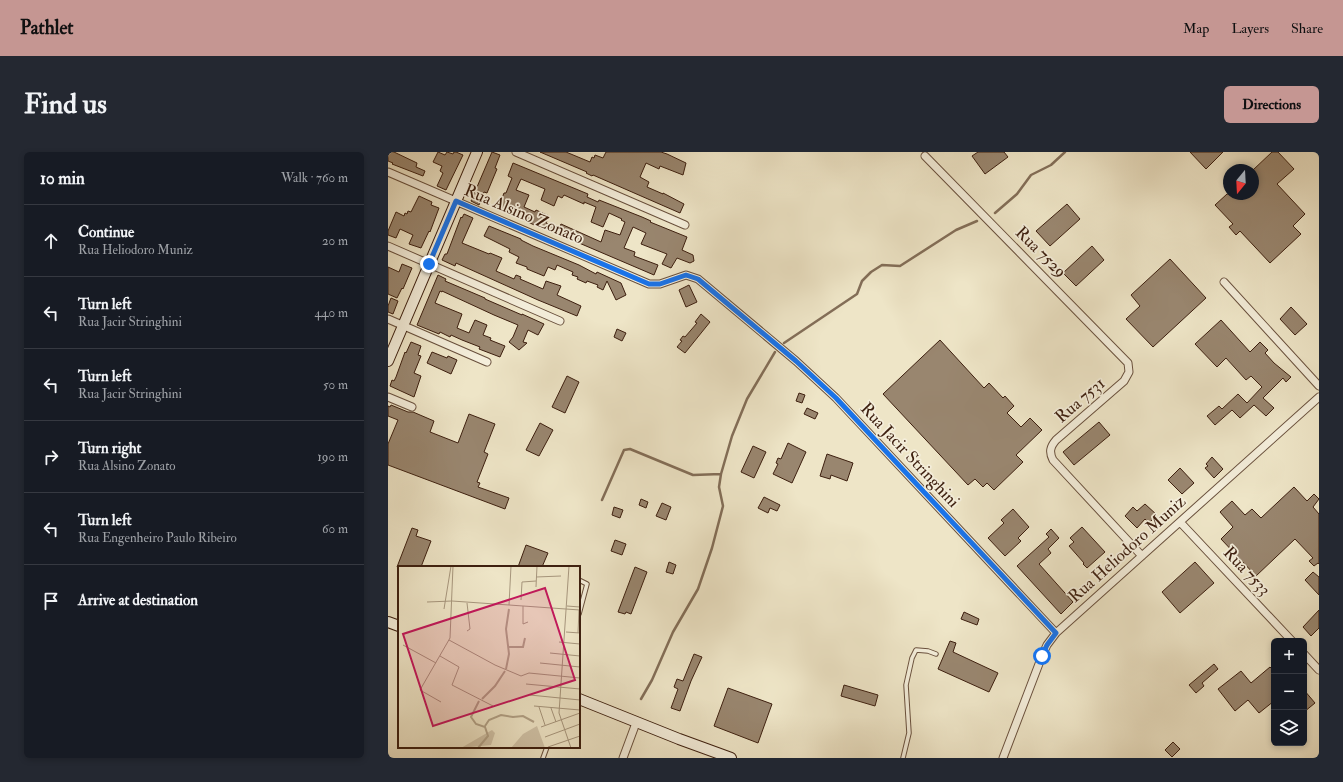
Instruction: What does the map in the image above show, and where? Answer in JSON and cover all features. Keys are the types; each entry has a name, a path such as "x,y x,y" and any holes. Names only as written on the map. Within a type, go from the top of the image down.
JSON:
{"street":[{"path":"388,361 476,152"},
{"path":"516,152 685,225"},
{"name":"Rua 7529","path":"925,156 1125,360 1129,367 1129,372"},
{"name":"Rua Alsino Zonato","path":"388,172 649,284"},
{"path":"388,246 560,321"},
{"name":"Rua Jacir Stringhini","path":"649,284 660,284 686,275 698,279 796,361 856,418 1056,633"},
{"path":"1224,282 1319,386"},
{"path":"388,319 487,362"},
{"name":"Rua 7531","path":"1129,372 1124,381 1056,440 1052,445 1050,455 1142,556"},
{"path":"388,397 412,407"},
{"name":"Rua Heliodoro Muniz","path":"1003,758 1042,656 1047,645 1056,633 1319,397"},
{"name":"Rua 7533","path":"1180,522 1289,638"},
{"path":"388,622 398,626"},
{"path":"1307,657 1319,670"},
{"path":"580,699 636,723 730,758"},
{"path":"623,758 636,723"}],"lane":[{"path":"580,580 587,584 580,610"},
{"path":"903,758 909,733 906,686 912,658 916,650 928,651 936,654"},
{"path":"543,758 547,748"}],"building":[{"path":"388,152 394,152 417,163 416,167 425,171 423,176 392,164 393,163 388,161"},
{"path":"438,152 445,155 447,152 453,154 456,152 463,155 446,190 437,186 443,173 440,171 442,166 433,162"},
{"path":"492,152 500,155 495,168 497,169 487,193 484,192 479,205 471,201"},
{"path":"540,152 566,152 590,162 592,157 594,158 595,155 603,158 606,152 661,152 667,154 686,163 683,175 660,166 659,169 646,163 640,177 649,182 647,187 663,193 684,204 680,213 593,175 592,176 586,173 587,172"},
{"path":"978,152 1004,152 1008,157 985,174 972,156"},
{"path":"1190,152 1223,152 1206,169"},
{"path":"1272,152 1278,152 1294,169 1277,184 1305,214 1293,226 1301,234 1270,263 1240,231 1236,235 1229,227 1233,224 1215,205 1223,198 1223,200 1259,200 1259,164"},
{"path":"513,163 588,194 587,197 598,202 599,200 687,237 682,250 693,255 694,261 690,263 677,258 671,268 662,264 667,254 641,244 646,233 633,227 624,248 635,252 634,256 658,265 654,275 544,228 543,229 498,208 512,178 508,176","holes":["521,179 545,189 541,200 554,206 558,196 562,198 564,195 584,204 584,202 596,207 591,222 603,227 609,213 622,219 621,220 625,222 620,235 605,230 601,242 561,224 559,228 546,223 549,216 536,210 535,212 524,207 529,195 516,190"]},
{"path":"419,196 432,202 431,205 439,208 430,232 429,231 421,248 409,244 413,235 400,229 396,238 388,235 388,231 396,212 404,216 408,211 411,212"},
{"path":"1067,204 1080,219 1050,246 1036,231"},
{"path":"464,214 473,218 462,243 502,258 496,271 514,279 516,275 521,277 520,279 543,289 546,281 561,286 557,295 581,306 577,316 456,263 455,266 442,260 445,254 447,254 461,217 462,218"},
{"path":"489,226 579,265 596,274 597,272 621,283 626,295 616,300 607,281 603,290 597,287 598,285 587,281 586,283 577,279 578,277 572,275 573,272 557,265 555,270 548,267 544,276 527,269 527,267 516,263 519,257 509,252 510,249 484,236"},
{"path":"1092,246 1104,260 1076,286 1063,273"},
{"path":"1170,259 1206,298 1153,347 1126,319 1140,306 1131,295"},
{"path":"402,264 412,268 403,289 402,288 397,298 388,294 388,267 399,272"},
{"path":"438,275 446,279 445,281 544,324 538,335 528,330 523,342 527,343 519,350 509,342 518,325 440,291 435,303 462,314 457,328 469,333 475,320 487,325 483,335 491,338 490,340 505,346 500,357 479,349 480,347 451,335 450,337 440,332 439,334 417,325"},
{"path":"689,285 697,302 686,307 679,290"},
{"path":"391,298 398,301 393,314 388,312 388,306"},
{"path":"1291,307 1307,324 1295,335 1280,319"},
{"path":"701,314 710,322 685,353 677,347 682,341 680,340 683,336 685,337 697,323 695,322"},
{"path":"1221,320 1250,352 1260,342 1268,350 1265,353 1274,363 1291,377 1286,382 1283,378 1263,398 1274,408 1266,416 1254,405 1240,418 1232,410 1215,425 1207,416 1219,406 1222,409 1238,394 1247,403 1262,387 1251,376 1246,380 1226,358 1217,367 1195,344"},
{"path":"617,329 626,333 622,341 614,337"},
{"path":"940,340 984,388 989,383 1003,398 1005,396 1014,406 1007,413 1021,427 1030,418 1042,430 1016,455 1023,462 994,490 987,483 983,487 975,479 968,485 883,394"},
{"path":"411,342 421,346 418,355 421,356 414,373 421,376 414,397 390,386 392,380 394,381 396,377 405,352 406,353"},
{"path":"432,352 457,360 451,374 427,363"},
{"path":"567,376 579,382 565,413 552,407"},
{"path":"799,393 805,395 802,403 796,401"},
{"path":"391,405 434,421 430,432 458,443 469,414 495,424 484,452 488,454 477,482 480,483 478,487 509,498 505,509 388,465 388,444 398,420 388,416 388,406 390,407"},
{"path":"807,408 818,413 815,419 804,414"},
{"path":"1099,422 1110,435 1074,465 1063,452"},
{"path":"540,423 553,430 539,456 526,450"},
{"path":"788,443 806,452 792,483 773,474 778,464 776,463 778,458 781,459"},
{"path":"753,446 766,452 754,478 741,472"},
{"path":"827,454 853,463 847,481 831,475 830,479 820,476"},
{"path":"1212,457 1223,469 1214,478 1205,468 1208,466 1206,464"},
{"path":"1180,468 1194,483 1182,494 1168,480"},
{"path":"1294,487 1307,501 1314,494 1319,499 1313,507 1319,514 1319,564 1318,563 1314,566 1309,561 1313,558 1295,539 1256,576 1221,539 1233,527 1220,512 1232,501 1245,515 1252,509 1261,518"},
{"path":"764,497 780,505 777,511 770,508 768,513 758,508"},
{"path":"641,499 648,502 646,508 639,505"},
{"path":"662,503 671,507 666,520 656,516"},
{"path":"1145,504 1157,515 1149,523 1145,519 1137,528 1125,516 1133,507 1137,511"},
{"path":"614,507 623,510 620,518 612,515"},
{"path":"1013,509 1029,527 1018,538 1021,541 1005,556 988,538 1004,523 1001,520"},
{"path":"1082,527 1105,552 1087,568 1069,546 1074,542 1070,538"},
{"path":"412,528 418,530 416,536 431,541 421,566 397,567"},
{"path":"1051,529 1059,538 1048,549 1051,553 1039,564 1073,602 1061,614 1017,566 1049,537 1046,534"},
{"path":"615,540 626,544 622,555 611,551"},
{"path":"526,545 548,553 542,566 518,566"},
{"path":"669,562 676,565 673,574 666,572"},
{"path":"1195,562 1214,583 1180,613 1162,592"},
{"path":"635,567 647,572 631,614 626,612 625,614 618,612"},
{"path":"1313,572 1319,577 1319,595 1305,580"},
{"path":"1319,610 1319,628 1311,636 1303,627"},
{"path":"964,612 979,619 977,625 961,619"},
{"path":"950,641 956,643 953,652 998,673 989,692 938,669"},
{"path":"694,654 702,657 680,711 671,708 678,689 674,687 677,679 683,681"},
{"path":"1214,664 1218,669 1202,683 1204,686 1196,693 1189,685"},
{"path":"1270,667 1271,668 1271,703 1259,713 1248,700 1235,711 1218,689 1241,671 1251,683"},
{"path":"844,685 878,695 875,706 841,696"},
{"path":"728,688 772,704 758,743 714,726"},
{"path":"1307,694 1315,703 1307,710"},
{"path":"1173,742 1180,749 1172,757 1165,750"}],"waterway":[{"path":"995,213 1017,194 1031,175 1051,165 1065,152"},
{"path":"784,343 857,294 862,281 871,272 882,265 900,266 956,230 977,221"},
{"path":"641,699 652,680 673,632 698,589 712,548 723,506 719,487 721,474 732,436 747,399 775,352"},
{"path":"602,500 624,450 630,449 693,475 721,474"}],"route":[{"path":"429,264 456,201 649,284 660,284 686,275 698,279 796,361 836,398 1056,633 1047,645 1042,656"}]}
